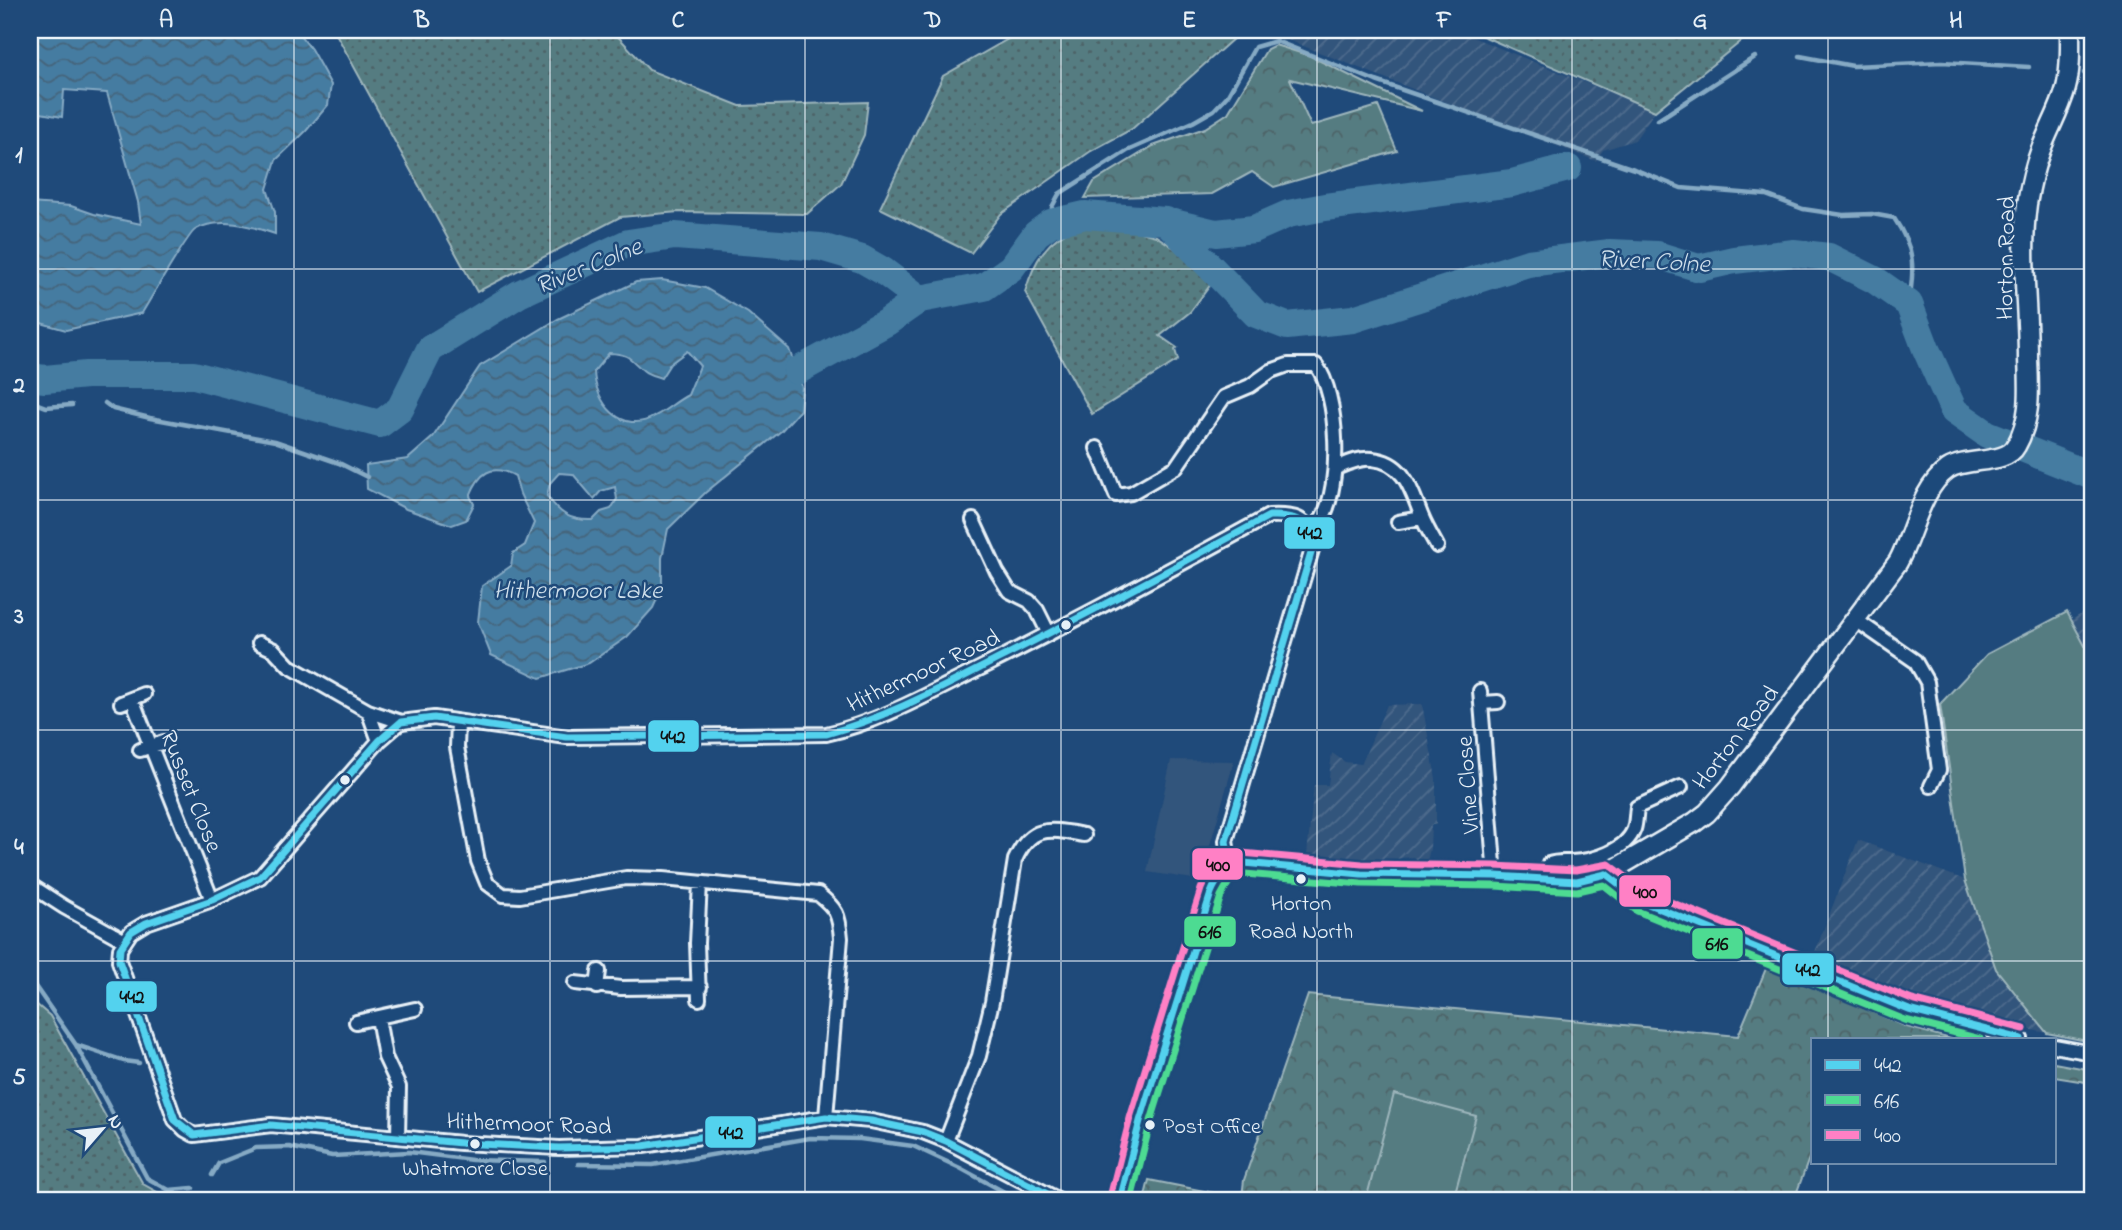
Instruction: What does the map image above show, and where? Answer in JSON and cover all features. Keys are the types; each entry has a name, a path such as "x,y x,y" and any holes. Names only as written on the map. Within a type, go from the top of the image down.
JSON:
{"street":[{"name":"Horton Road","path":"1230,866 1244,863 1361,874 1495,876 1577,881 1606,874 1707,813 1730,787 1856,620 1908,544 1928,492 1939,478 1949,468 1961,463 2001,457 2015,448 2025,423 2030,398 2024,265 2027,204 2040,152 2066,88 2070,64 2070,30"},
{"path":"1097,448 1116,495 1131,492 1176,467 1224,397 1287,365 1316,365 1324,376 1327,388 1336,449 1336,468 1324,514 1311,530 1314,543 1226,841 1230,866 1221,872 1211,892 1140,1121 1120,1200"},
{"path":"1336,468 1372,458 1394,467 1404,475 1412,488 1422,518 1437,546"},
{"name":"Hithermoor Road","path":"401,722 434,718 567,737 826,734 879,719 1049,634 1269,516 1287,515 1306,522 1311,530"},
{"path":"1398,522 1422,518"},
{"path":"973,520 997,572 1009,591 1029,601 1037,610 1049,634"},
{"path":"1856,620 1915,661 1927,682 1938,770 1931,786"},
{"path":"259,643 274,650 289,666 368,711 401,722"},
{"name":"Vine Close","path":"1495,876 1481,697 1498,702"},
{"name":"Russet Close","path":"132,699 212,900"},
{"path":"368,711 379,741"},
{"path":"30,885 64,908 125,940 131,932 146,923 212,900 260,877 379,741 401,722"},
{"path":"458,723 457,747 478,861 487,883 503,895 520,896 626,878 818,894 832,905 839,918 841,939 826,1117"},
{"path":"1545,880 1549,864 1594,858 1622,845 1634,830 1637,807 1681,786"},
{"path":"946,1141 979,1056 992,1002 1014,860 1022,844 1035,835 1051,830 1084,835"},
{"path":"1606,874 1642,901 1909,1010 2017,1038"},
{"path":"575,983 597,987 700,993 697,943 700,883"},
{"name":"Hithermoor Road","path":"125,940 120,949 119,961 175,1120 194,1135 271,1125 559,1149 643,1146 826,1117 870,1121 923,1132 946,1141 1059,1200"},
{"path":"597,987 599,971"},
{"path":"356,1022 415,1009"},
{"path":"378,1018 385,1057 398,1087 398,1137"},
{"path":"2056,1046 2092,1054"}],"shaded area":[{"path":"1282,30 1455,30 1655,111 1635,140 1603,150 1596,161 1278,36"},
{"path":"2092,608 2092,659 2071,620"},
{"path":"1422,704 1436,778 1436,825 1431,825 1426,865 1414,857 1401,858 1391,863 1307,855 1314,785 1328,785 1332,753 1345,762 1361,764 1387,705"},
{"path":"1171,760 1234,761 1200,880 1147,872"},
{"path":"1858,840 1965,880 1996,969 2047,1033 1977,1019 1894,994 1813,957"}],"green space":[{"path":"334,30 612,30 649,70 740,106 868,102 864,135 841,184 807,214 679,212 620,217 477,292"},
{"path":"1024,30 1243,30 1132,129 1091,151 1001,214 971,253 880,208 943,76"},
{"path":"1469,30 1744,30 1749,35 1655,111"},
{"path":"1275,45 1310,56 1422,111 1290,79 1311,126 1378,106 1397,151 1274,187 1252,172 1212,194 1085,198 1094,182 1153,146 1205,128 1228,113 1267,49"},
{"path":"1082,226 1117,226 1156,236 1217,276 1190,312 1160,336 1177,348 1175,350 1178,360 1092,414 1025,292 1037,261 1057,238"},
{"path":"2067,612 2092,659 2092,1042 2047,1033 1996,969 1965,880 1940,704 1987,654"},
{"path":"1767,966 1907,1027 1948,1038 1811,1038 1811,1153 1794,1200 1251,1200 1242,1197 1244,1180 1308,995 1738,1036"},
{"path":"30,999 50,1016 143,1184 168,1198 190,1195 192,1200 30,1200"},
{"path":"2056,1063 2092,1070 2092,1083 2056,1077"},
{"path":"1394,1094 1476,1116 1453,1200 1366,1200"},
{"path":"1149,1180 1239,1198 1144,1200"}],"water":[{"path":"30,30 296,30 311,49 331,85 328,105 276,160 267,189 275,212 275,234 235,224 204,226 191,234 142,313 66,330 30,320 30,203 71,206 141,224 138,202 107,93 64,90 62,117 30,111"},
{"name":"Hithermoor Lake","path":"662,280 705,288 748,313 789,349 802,387 800,410 781,431 705,493 668,529 662,558 662,588 653,608 627,637 589,663 540,678 491,655 478,622 482,586 511,566 513,553 525,545 534,523 520,494 515,476 499,470 487,472 477,481 470,496 474,504 466,520 452,525 406,509 367,489 366,465 408,459 433,437 480,366 558,319 636,282","holes":["687,351 700,366 688,395 664,411 643,421 632,422 621,419 605,405 599,394 594,371 609,353 626,356 646,372 661,378 670,364","559,473 573,474 594,499 601,491 615,487 617,499 611,509 601,512 593,520 566,515 547,496 550,483"]}],"waterway":[{"path":"1051,223 1052,207 1059,194 1127,151 1214,110 1228,95 1255,47 1276,41 1376,81 1634,169 1681,188 1766,195 1803,209 1894,218 1906,240 1912,259 1909,304"},
{"name":"River Colne","path":"1800,56 1853,66 1942,62 2029,67"},
{"name":"River Colne","path":"1658,120 1755,57"},
{"name":"River Colne","path":"2084,73 2092,73"},
{"name":"River Colne","path":"797,371 887,322 920,299 984,287 1011,268 1036,234 1051,223 1085,215 1166,221 1216,233 1254,229 1288,214 1512,183 1568,168"},
{"name":"River Colne","path":"1166,221 1256,314 1287,326 1353,319 1528,263 1610,253 1657,255 1699,268 1734,260 1794,253 1829,257 1875,280 1909,304 1954,411 1987,434 2092,476"},
{"name":"River Colne","path":"30,377 45,379 86,375 194,375 380,424 400,409 430,349 519,294 628,243 675,236 821,247 862,259 920,299"},
{"path":"30,401 46,407 72,405"},
{"path":"105,403 113,409 150,418 275,441 339,463 367,477"},
{"path":"30,979 76,1045 147,1178 169,1190 193,1188"},
{"path":"76,1045 124,1061 139,1063"},
{"path":"578,1164 653,1165 810,1138 860,1139 913,1146 1019,1200"},
{"path":"212,1175 219,1163 256,1148 289,1147 332,1156 409,1152 472,1160 545,1162"}],"transit line":[{"name":"442","path":"1059,1200 946,1141 923,1132 871,1121 826,1117 643,1146 559,1148 461,1143 271,1125 194,1135 175,1120 119,961 120,949 131,932 146,923 212,900 260,877 379,741 401,722 434,718 567,737 826,734 913,702 1269,516 1285,516 1303,524 1314,543 1226,841 1230,866"},
{"name":"400","path":"1110,1197 1130,1118 1201,889 1216,865 1242,853 1362,864 1576,870 1609,864 1646,892 1912,1000 2024,1029"},
{"name":"442","path":"1120,1200 1140,1121 1211,893 1227,870 1244,863 1361,874 1495,876 1577,881 1606,874"},
{"name":"616","path":"1131,1200 1150,1124 1221,896 1230,880 1245,874 1361,884 1495,886 1577,891 1604,885 1637,911 1905,1020 1976,1038"},
{"name":"442","path":"1606,874 1641,901 1909,1010 2017,1038"}],"place":[{"name":"Horton Road North","path":"1301,879"},
{"name":"Post Office","path":"1150,1125"},
{"name":"Whatmore Close","path":"475,1144"}]}
